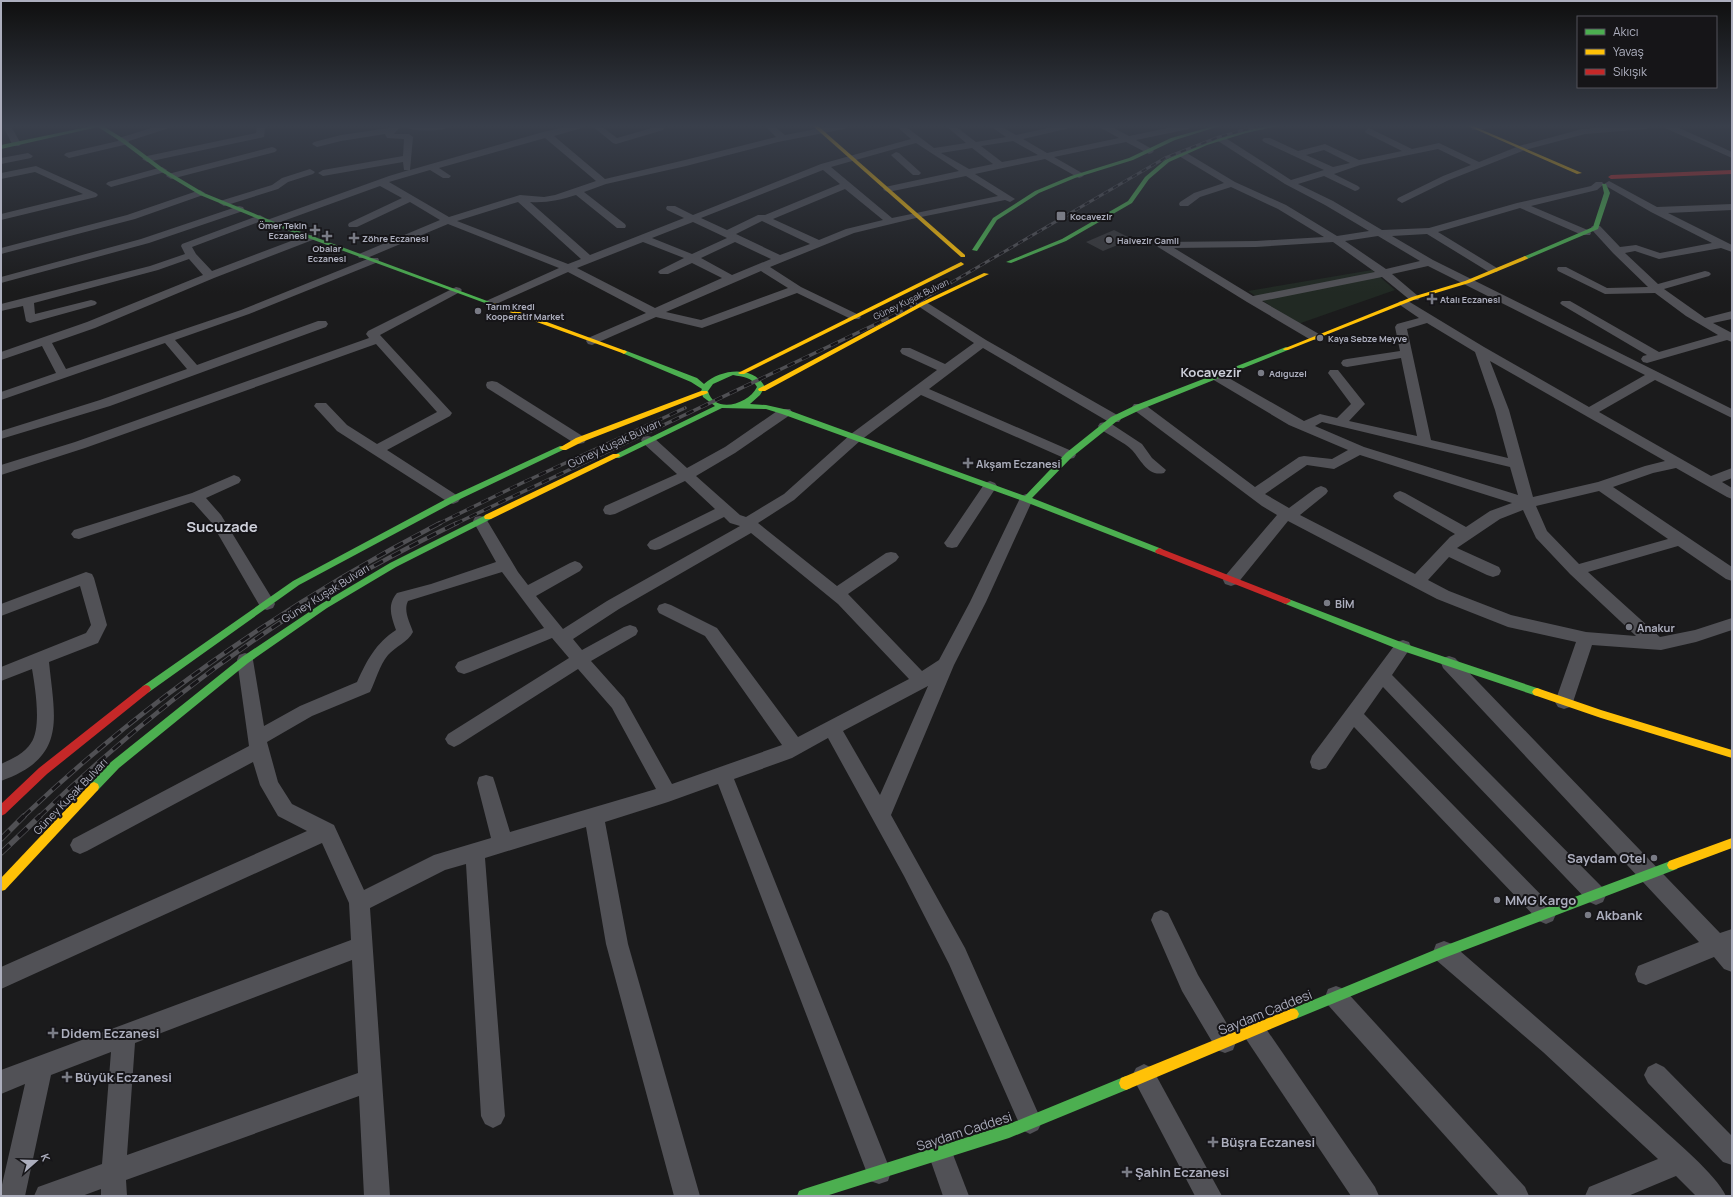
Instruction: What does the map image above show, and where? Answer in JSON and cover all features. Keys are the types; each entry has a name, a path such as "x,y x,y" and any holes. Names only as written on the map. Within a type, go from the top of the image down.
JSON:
{"main road":[{"path":"181,182 200,193 260,218 694,380 705,390"},
{"path":"880,182 962,260"},
{"path":"974,250 995,219 1037,192 1061,182"},
{"path":"1003,254 1008,266 1064,240 1130,202 1144,182"},
{"path":"1026,499 1069,455 1109,423 1139,407 1409,301 1467,282 1493,270 1591,231 1607,193 1605,182"},
{"path":"974,250 990,250"},
{"name":"Güney Kuşak Bulvarı","path":"742,373 855,318 962,260 974,250"},
{"name":"Güney Kuşak Bulvarı","path":"761,391 922,304 990,274 970,271 962,260"},
{"path":"694,380 715,378 732,373 742,373 756,379 760,383 766,407"},
{"path":"715,378 708,382 705,390 707,399 721,406 766,407 785,412 1026,499 1403,647 1564,702 1732,754"},
{"name":"Güney Kuşak Bulvarı","path":"1,811 43,771 161,677 296,584 453,499 579,440 705,390"},
{"path":"740,406 755,399 761,391"},
{"name":"Güney Kuşak Bulvarı","path":"1,886 115,765 245,660 324,606 393,565 480,521 721,406"},
{"name":"Saydam Caddesi","path":"804,1196 1009,1131 1444,952 1732,843"}],"street":[{"path":"1,217 93,194 64,182"},
{"path":"111,184 119,182"},
{"path":"224,203 275,187 282,182"},
{"path":"271,222 381,182 449,221 568,268 655,313 702,324 797,289"},
{"path":"363,256 462,215 520,198 544,200 557,198 603,182"},
{"path":"490,303 568,268 784,182"},
{"path":"843,182 890,221"},
{"path":"888,189 924,182"},
{"path":"983,182 1018,204"},
{"path":"1228,182 1282,207 1335,239 1384,273 1409,301 1430,318 1480,350 1732,494"},
{"path":"1290,183 1294,182"},
{"path":"1345,182 1355,188"},
{"path":"1402,200 1438,182"},
{"path":"1315,337 1251,300 1162,245 1256,244 1335,239 1378,233 1429,231 1521,205 1594,188 1604,182"},
{"path":"1606,182 1655,210 1727,247"},
{"path":"1290,183 1329,203 1378,233 1467,282 1732,414"},
{"path":"664,272 692,258 764,217 846,184"},
{"path":"1184,204 1197,195 1232,184"},
{"path":"577,191 621,226"},
{"path":"1,251 130,217 200,193"},
{"path":"592,341 732,279 850,231 916,215 1006,197"},
{"path":"520,198 588,260"},
{"path":"353,225 409,199"},
{"path":"730,203 764,217 819,244"},
{"path":"1521,205 1591,231 1617,250 1657,289 1685,311 1730,337"},
{"path":"1655,210 1732,207"},
{"path":"671,208 730,237 780,259"},
{"path":"1,280 144,241 239,209"},
{"path":"210,276 191,255 186,246 260,218"},
{"path":"1429,231 1493,270"},
{"path":"1,356 91,325 210,276 311,237"},
{"path":"643,238 692,258 732,279"},
{"path":"1617,250 1636,248 1659,256 1727,247"},
{"path":"1,308 147,270 191,255"},
{"path":"1,396 245,312 374,260"},
{"path":"1251,300 1384,273 1430,262"},
{"path":"762,267 797,289 855,318"},
{"path":"1562,269 1605,291 1657,289 1705,274"},
{"path":"377,450 445,413 372,334 456,290"},
{"path":"28,301 30,319 91,304"},
{"path":"1566,303 1658,356"},
{"path":"922,304 1109,423 1137,447 1148,461 1159,470"},
{"path":"1704,322 1732,315"},
{"path":"1425,442 1401,327 1430,318"},
{"path":"1,435 105,403 322,324"},
{"path":"1632,363 1730,337"},
{"path":"168,339 195,370"},
{"path":"1,470 80,445 378,339"},
{"path":"45,341 63,375"},
{"path":"464,667 558,634 613,605 750,524 789,497 856,438 982,343"},
{"path":"1480,350 1502,410 1527,503 1541,534 1576,570 1656,644"},
{"path":"906,351 947,370"},
{"path":"1347,363 1406,354"},
{"path":"1334,373 1358,404 1340,422"},
{"path":"1590,412 1656,375"},
{"path":"1216,376 1294,422 1358,450 1527,503"},
{"path":"492,384 579,440"},
{"path":"920,390 1069,455"},
{"path":"321,406 342,428 453,499"},
{"path":"1139,407 1267,503 1443,595 1508,621 1586,638 1656,644 1696,636 1731,626"},
{"path":"610,510 686,475 730,450 785,412"},
{"path":"1305,426 1320,418 1516,464"},
{"path":"648,440 736,520 750,524 844,600 921,682"},
{"path":"1255,494 1304,460 1334,464 1358,450"},
{"path":"1417,582 1455,541 1495,515 1527,503 1601,486 1650,469 1679,463"},
{"path":"1711,482 1732,473"},
{"path":"193,498 234,480"},
{"path":"952,543 990,486"},
{"path":"1601,486 1732,575"},
{"path":"1231,580 1288,514 1321,491"},
{"path":"1400,496 1466,534"},
{"path":"79,534 191,497 199,500 216,520 267,604"},
{"path":"881,815 945,665 978,602 1026,499"},
{"path":"655,545 724,510"},
{"path":"480,521 505,564 526,594 558,634 618,703 668,794"},
{"path":"1576,570 1680,540"},
{"path":"1447,550 1493,571"},
{"path":"837,594 891,557"},
{"path":"80,845 258,744 306,711 364,687 376,657 388,643 405,632 399,614 399,604 403,597 433,589 505,564"},
{"path":"526,594 575,567"},
{"path":"1,610 86,578 99,625 92,638 1,674"},
{"path":"665,609 711,632 795,748"},
{"path":"454,739 580,659 630,631"},
{"path":"1564,702 1586,638"},
{"path":"1319,762 1403,647"},
{"path":"1,773 28,760 40,746 46,722 40,659"},
{"path":"245,660 258,744 269,785 285,810 327,831 359,903 377,1196"},
{"path":"1449,663 1650,874 1724,942 1732,961"},
{"path":"359,903 441,862 668,794 795,748 921,682 945,665"},
{"path":"1382,675 1596,895"},
{"path":"1354,715 1546,914"},
{"path":"832,728 957,956 1030,1122"},
{"path":"723,774 879,1172"},
{"path":"486,783 503,844"},
{"path":"594,816 617,944 686,1196"},
{"path":"1,978 327,831"},
{"path":"475,852 493,1116"},
{"path":"1161,920 1190,983 1225,1042"},
{"path":"1646,974 1724,942"},
{"path":"1,1082 362,946"},
{"path":"1444,952 1551,1044 1680,1162 1713,1196"},
{"path":"1336,997 1516,1196"},
{"path":"1254,1030 1366,1196"},
{"path":"114,1196 114,1171 124,1036"},
{"path":"12,1196 41,1067"},
{"path":"1656,1075 1732,1153"},
{"path":"1144,1076 1209,1196"},
{"path":"47,1196 370,1080"},
{"path":"940,1153 956,1196"},
{"path":"1598,1196 1680,1162"}],"shaded area":[{"path":"1372,270 1395,290 1298,324 1248,291"}],"building":[{"name":"Halvezir Camii","path":"1114,230 1132,239 1103,251 1086,242"}],"railway":[{"path":"923,299 1124,182"},
{"path":"456,524 895,315 925,298"},
{"path":"440,523 522,483 685,408"},
{"path":"23,817 119,732 221,655 328,586 384,553 440,523"},
{"path":"39,817 69,788 132,733 198,681 266,632 358,575 456,524"},
{"path":"1,853 40,816"},
{"path":"1,839 23,817"}],"traffic: fast":[{"path":"182,182 202,194 275,224 495,305"},
{"path":"975,250 995,219 1037,192 1061,182"},
{"path":"1009,262 1064,240 1130,202 1144,182"},
{"path":"1525,258 1596,228 1607,193 1604,185"},
{"path":"1026,499 1069,455 1114,419 1139,407 1286,349"},
{"path":"624,352 694,380 705,388"},
{"path":"733,373 750,376 756,380 761,387 758,394 753,399 739,406 724,407 717,405 706,396 704,391 710,382 722,376 733,373"},
{"path":"616,456 721,406"},
{"path":"740,406 766,407 785,412 1026,499 1159,551"},
{"path":"146,689 296,583 453,499 563,448"},
{"path":"94,787 115,765 245,660 324,606 393,565 488,517"},
{"path":"1286,601 1403,647 1537,692"},
{"path":"1293,1014 1444,952 1673,865"},
{"path":"804,1196 1009,1131 1126,1083"}],"traffic: slow":[{"path":"879,182 963,256"},
{"path":"1286,349 1414,298 1467,282 1525,258"},
{"path":"742,373 961,264"},
{"path":"762,389 922,304 986,274"},
{"path":"495,305 624,352"},
{"path":"563,448 579,440 704,393"},
{"path":"488,517 616,456"},
{"path":"1537,692 1601,714 1732,754"},
{"path":"1,886 94,787"},
{"path":"1673,865 1732,843"},
{"path":"1126,1083 1293,1014"}],"traffic: jam":[{"path":"1159,551 1286,601"},
{"path":"1,811 43,771 146,689"}],"place":[{"name":"Kocavezir","path":"1061,216"},
{"name":"Ömer Tekin Eczanesi","path":"315,230"},
{"name":"Obalar Eczanesi","path":"327,236"},
{"name":"Zöhre Eczanesi","path":"354,238"},
{"name":"Halvezir Camii","path":"1109,240"},
{"name":"Atalı Eczanesi","path":"1432,299"},
{"name":"Tarım Kredi Kooperatif Market","path":"478,311"},
{"name":"Kaya Sebze Meyve","path":"1320,338"},
{"name":"Adıguzel","path":"1261,373"},
{"name":"Akşam Eczanesi","path":"968,463"},
{"name":"BİM","path":"1327,603"},
{"name":"Anakur","path":"1629,627"},
{"name":"Saydam Otel","path":"1654,858"},
{"name":"MMG Kargo","path":"1497,900"},
{"name":"Akbank","path":"1588,915"},
{"name":"Didem Eczanesi","path":"53,1033"},
{"name":"Büyük Eczanesi","path":"67,1077"},
{"name":"Büşra Eczanesi","path":"1213,1142"},
{"name":"Şahin Eczanesi","path":"1127,1172"}],"district":[{"name":"Kocavezir","path":"1211,372"},
{"name":"Sucuzade","path":"222,526"}]}
